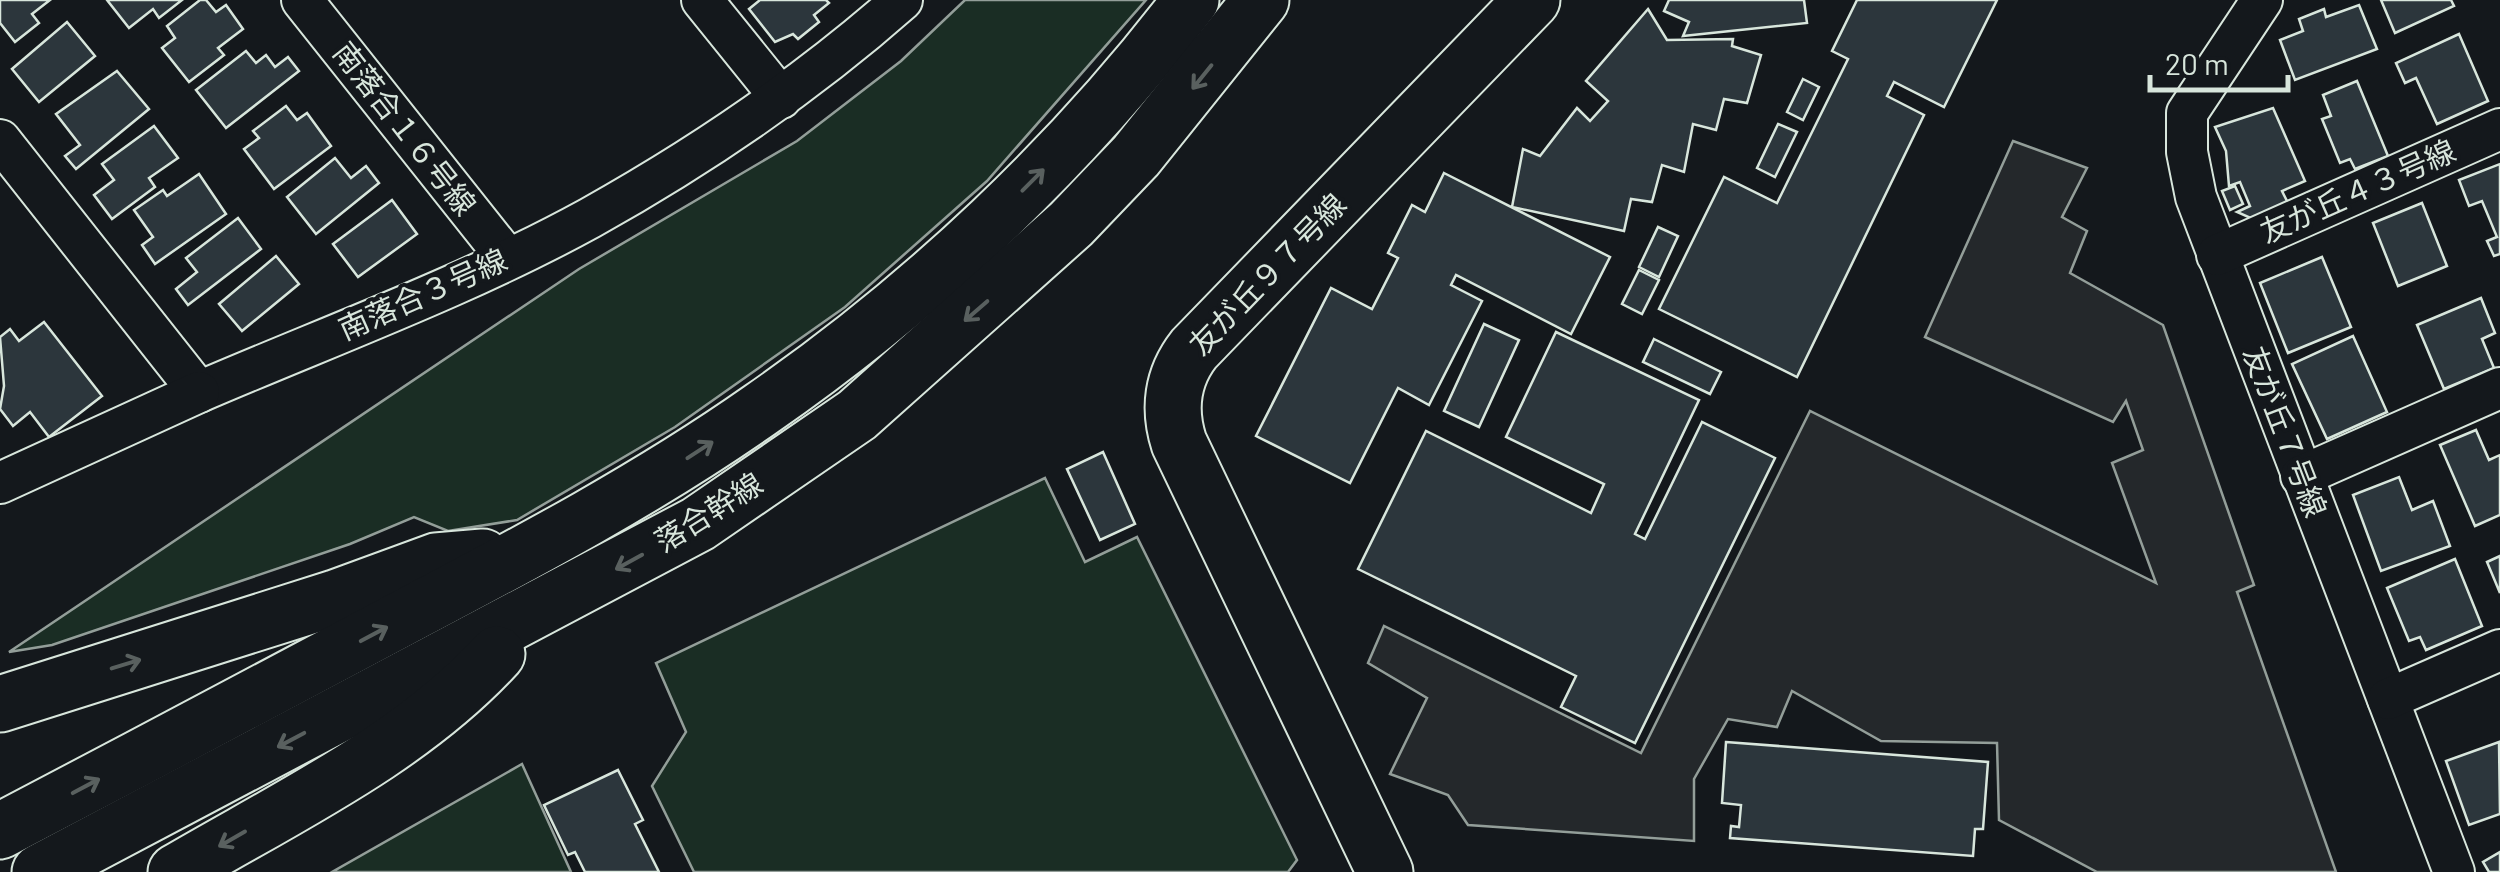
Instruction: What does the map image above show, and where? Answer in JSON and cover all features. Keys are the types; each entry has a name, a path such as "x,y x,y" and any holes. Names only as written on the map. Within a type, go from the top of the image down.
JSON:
{"street":[{"name":"南落合１６号線","path":"302,0 507,258"},
{"path":"702,0 781,98"},
{"name":"南落合３号線","path":"0,483 589,218 781,98 902,0"},
{"name":"落合幹線","path":"0,831 526,553 646,485 761,410 920,285 1068,144 1192,0"},
{"name":"落合幹線","path":"40,872 533,615 698,524 857,416 1071,224 1136,156 1261,0"},
{"name":"友が丘９７号線","path":"1385,872 1178,443 1173,425 1174,390 1194,348 1532,0"},
{"name":"友が丘７号線","path":"2262,0 2187,112 2187,152 2216,254 2454,872"},
{"name":"友が丘４３号線","path":"2216,254 2500,130"},
{"path":"0,140 199,392"},
{"path":"2301,476 2500,388"},
{"path":"0,704 436,562 526,553"},
{"path":"176,872 349,770 433,713 477,676 533,615"},
{"path":"2388,699 2500,650"}],"green space":[{"path":"965,0 1146,0 987,181 845,307 675,427 517,520 448,531 414,517 350,544 52,645 9,652 579,269 797,141 901,61"},
{"path":"1045,478 1085,562 1137,537 1297,860 1288,872 694,872 652,786 686,732 656,663"},
{"path":"522,764 571,872 332,872"}],"shaded area":[{"path":"2013,141 2087,168 2062,217 2087,231 2070,273 2163,325 2254,585 2237,592 2336,872 2097,872 1999,820 1997,743 1881,741 1792,691 1777,727 1728,719 1694,779 1694,841 1468,825 1448,795 1390,774 1427,698 1368,663 1384,626 1641,753 1810,411 2156,583 2112,463 2143,450 2126,401 2113,422 1925,337"}],"building":[{"path":"0,0 50,0 32,14 39,23 15,42 0,23"},
{"path":"107,0 182,0 159,18 153,9 129,28"},
{"path":"200,0 206,0 216,12 226,5 243,29 218,48 224,55 189,82 162,48 175,38 167,26"},
{"path":"760,0 829,3 814,15 819,22 798,39 793,34 775,42 749,9"},
{"path":"1669,0 1804,0 1807,23 1683,36 1689,22 1664,11"},
{"path":"1857,0 1997,0 1944,107 1894,82 1887,96 1924,115 1797,377 1659,309 1724,177 1777,203 1848,59 1832,51"},
{"path":"2381,0 2451,0 2454,6 2395,33"},
{"path":"2359,5 2377,49 2295,80 2280,40 2303,31 2299,19 2324,9 2326,17"},
{"path":"1648,9 1667,40 1733,39 1732,46 1761,55 1747,103 1724,99 1716,130 1693,124 1684,172 1662,165 1652,202 1631,199 1624,231 1512,207 1523,149 1540,156 1577,108 1590,121 1608,101 1586,81"},
{"path":"67,22 95,56 39,102 12,69"},
{"path":"2459,34 2488,101 2437,124 2416,78 2405,83 2396,63"},
{"path":"246,51 256,63 266,55 275,67 288,57 299,71 226,128 196,90"},
{"path":"117,71 149,109 76,169 65,156 80,145 56,114"},
{"path":"1803,79 1819,87 1803,120 1787,112"},
{"path":"2357,81 2388,156 2355,169 2350,159 2340,163 2322,119 2331,116 2323,95"},
{"path":"286,106 297,120 307,113 331,146 274,189 244,149 259,138 253,131"},
{"path":"2273,108 2305,181 2282,191 2289,205 2255,220 2237,212 2250,206 2240,182 2229,186 2226,151 2215,127"},
{"path":"1778,124 1797,132 1775,177 1757,168"},
{"path":"154,126 178,158 149,178 155,187 112,219 94,195 114,180 102,164"},
{"path":"335,158 351,178 366,166 379,183 316,234 287,197"},
{"path":"2500,164 2500,254 2494,256 2487,241 2497,237 2482,201 2469,206 2459,180"},
{"path":"1444,173 1610,257 1571,334 1456,275 1451,285 1482,301 1429,405 1398,388 1350,483 1256,436 1331,288 1372,309 1398,258 1388,253 1412,205 1425,212"},
{"path":"199,174 226,214 155,264 142,245 153,237 134,210 163,190 167,196"},
{"path":"2235,186 2243,204 2230,210 2222,191"},
{"path":"392,200 417,234 358,277 333,244"},
{"path":"2422,203 2447,266 2398,286 2373,223"},
{"path":"238,218 261,249 188,305 176,289 197,272 186,258"},
{"path":"1658,227 1678,236 1659,277 1639,267"},
{"path":"276,256 299,284 242,331 219,304"},
{"path":"2322,257 2351,327 2288,353 2260,283"},
{"path":"1639,270 1659,280 1642,314 1622,304"},
{"path":"2481,298 2495,333 2482,339 2494,368 2444,389 2417,325"},
{"path":"44,322 102,396 49,437 30,412 13,426 0,409 4,386 0,337 10,329 19,341"},
{"path":"1484,324 1519,340 1479,427 1444,411"},
{"path":"1556,332 1699,400 1635,534 1645,539 1702,422 1775,458 1635,743 1561,707 1576,676 1358,569 1426,431 1591,513 1604,484 1506,437"},
{"path":"2353,336 2387,412 2327,439 2292,364"},
{"path":"1654,339 1721,372 1710,394 1643,362"},
{"path":"2476,430 2489,460 2500,455 2500,515 2475,526 2440,445"},
{"path":"1103,452 1135,524 1100,540 1067,469"},
{"path":"2399,477 2412,510 2433,501 2450,546 2381,571 2353,495"},
{"path":"2500,556 2500,593 2487,562"},
{"path":"2455,559 2482,626 2426,650 2420,637 2409,641 2387,588"},
{"path":"1726,742 1988,762 1983,829 1975,829 1973,856 1730,838 1731,826 1739,827 1741,805 1722,803"},
{"path":"2499,742 2500,814 2469,825 2446,761"},
{"path":"618,770 643,820 635,824 659,872 585,872 575,852 568,855 544,805"},
{"path":"2500,852 2500,872 2489,872 2483,862"}]}
